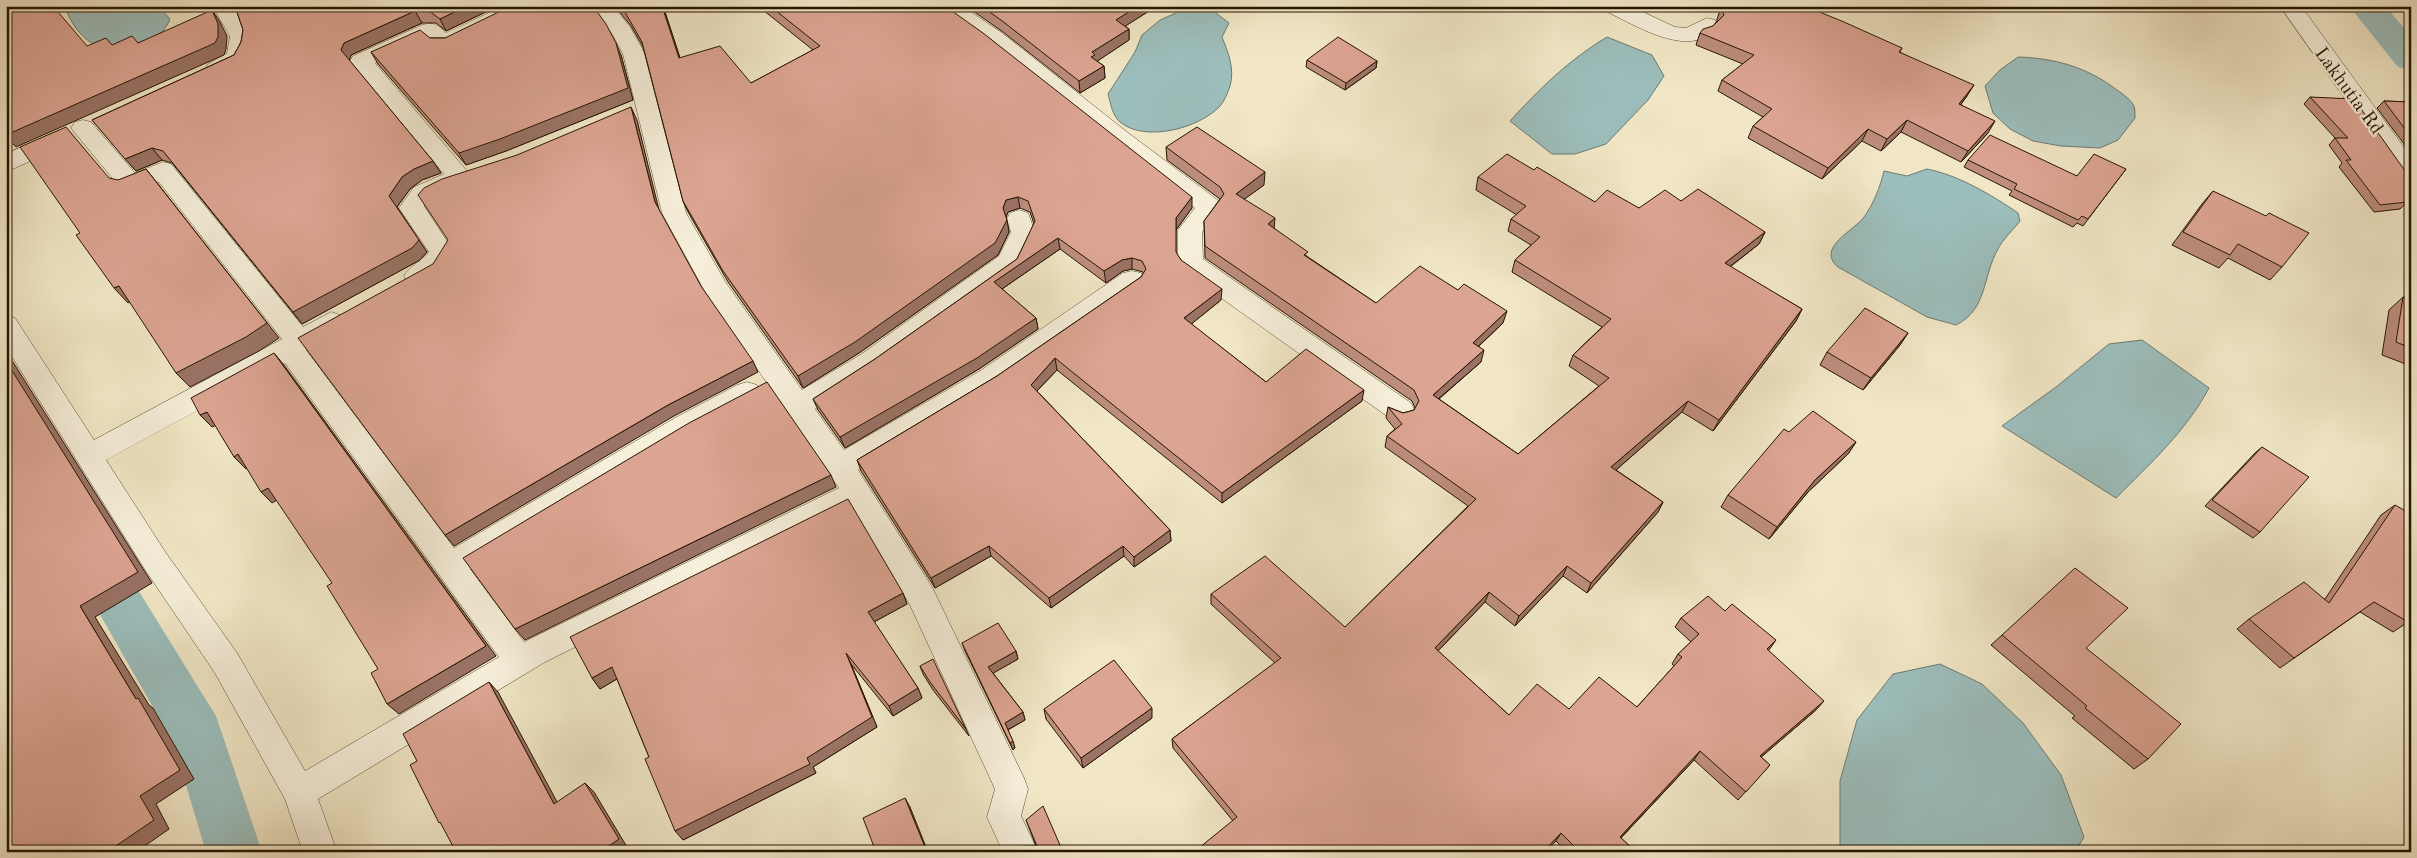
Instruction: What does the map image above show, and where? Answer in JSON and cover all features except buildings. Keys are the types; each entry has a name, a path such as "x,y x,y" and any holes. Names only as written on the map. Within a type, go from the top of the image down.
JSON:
{"street":[{"path":"198,77 233,61 239,53 241,36 225,11 250,6"},
{"path":"397,288 430,268 442,252 411,208 414,200 441,183 470,174 361,61 430,30 443,43 521,6"},
{"path":"601,6 622,32 634,54 674,212 717,290 858,492 921,596 1012,789 1004,817 1021,852"},
{"path":"947,6 994,38 1210,207 1190,230 1191,263 1401,411"},
{"path":"1612,6 1671,32 1690,35 1707,25"},
{"name":"Lakhutia Rd","path":"2290,6 2411,174"},
{"path":"623,116 647,105"},
{"path":"6,164 106,117"},
{"path":"83,128 131,185 162,170 294,344 450,566 520,660"},
{"path":"798,406 869,362 1009,262 1023,232 1019,219"},
{"path":"840,467 989,378 1050,339 1132,280"},
{"path":"90,455 352,311"},
{"path":"6,325 156,562 226,663 298,792 320,852"},
{"path":"450,566 685,426 777,377"},
{"path":"298,792 520,660 858,492"}],"water":[{"path":"65,6 158,6 170,19 161,33 149,41 127,45 99,46 82,36 70,18"},
{"path":"1192,6 1212,10 1229,23 1222,37 1232,73 1230,86 1220,106 1199,121 1172,130 1143,131 1131,128 1120,122 1112,109 1108,94 1135,52 1142,35 1160,20"},
{"path":"1607,37 1652,55 1664,76 1648,100 1606,144 1575,154 1552,154 1510,121 1556,75 1580,55"},
{"path":"2018,57 2044,59 2070,65 2094,75 2129,99 2134,106 2135,118 2118,140 2100,148 2061,146 2033,141 2010,129 1993,113 1985,86 2000,70"},
{"path":"1927,169 1963,181 1997,199 2018,213 2020,221 1998,249 1983,292 1974,310 1956,325 1927,317 1838,267 1832,260 1831,253 1834,246 1864,217 1870,207 1879,189 1884,171 1907,176"},
{"path":"2142,340 2209,388 2190,419 2154,460 2116,498 2002,426 2056,387 2109,344"},
{"path":"1940,664 1982,684 2023,723 2061,775 2084,837 2075,852 1840,852 1840,781 1857,720 1893,674"}],"waterway":[{"path":"2366,6 2411,59"},
{"path":"87,550 197,733 234,852"}]}
